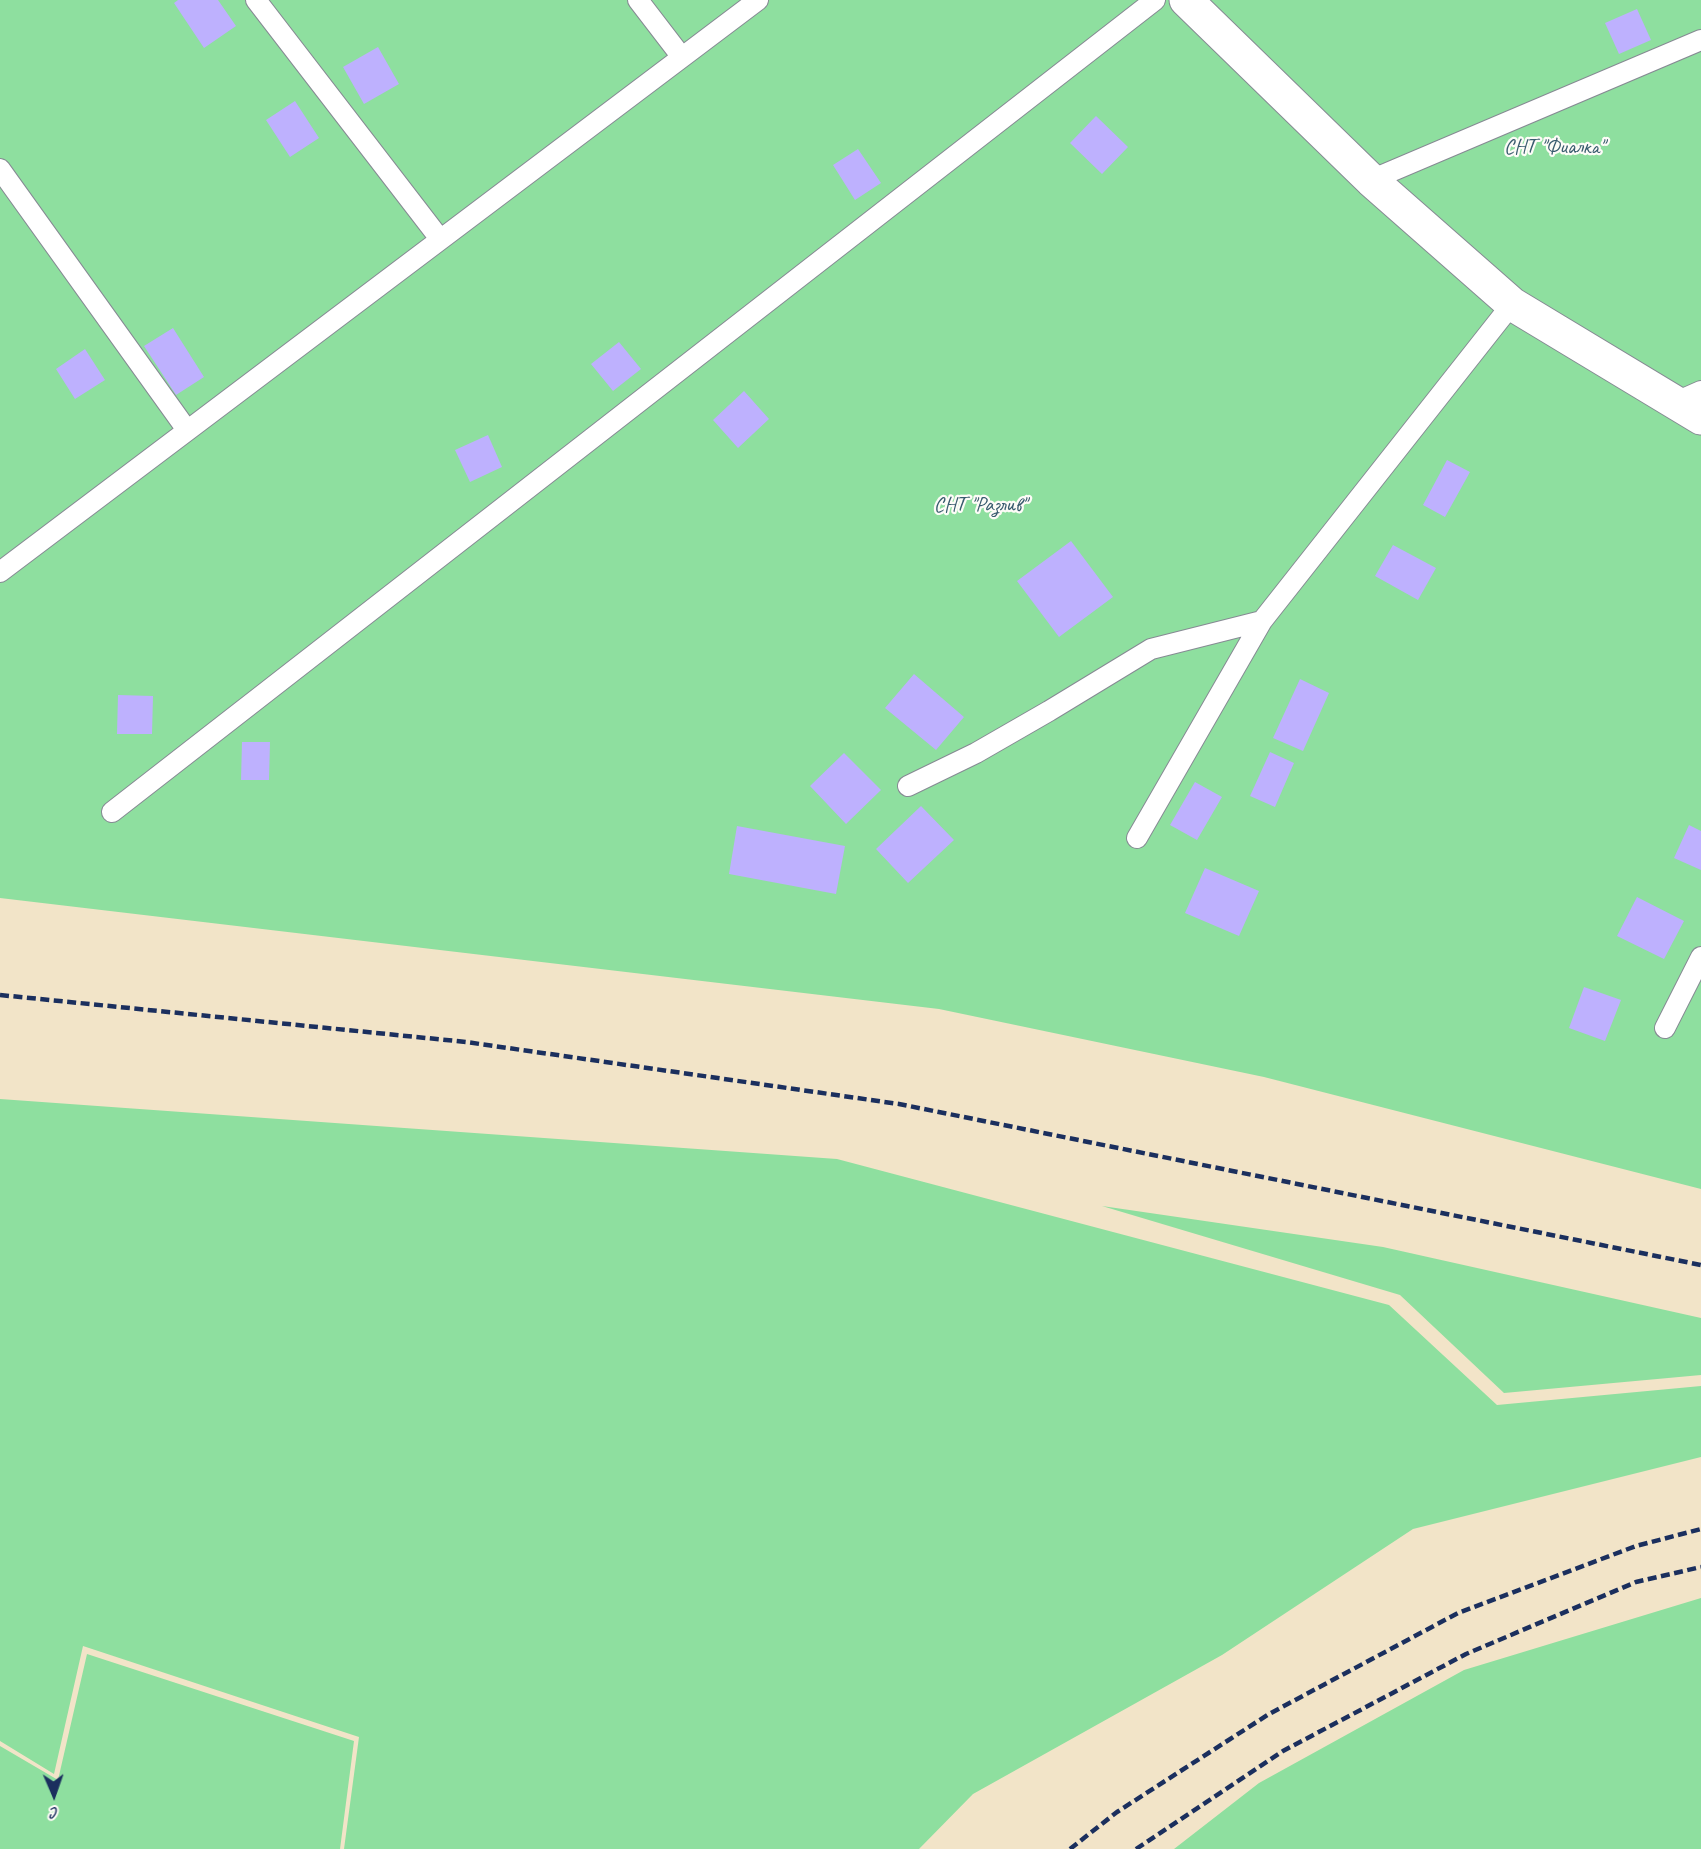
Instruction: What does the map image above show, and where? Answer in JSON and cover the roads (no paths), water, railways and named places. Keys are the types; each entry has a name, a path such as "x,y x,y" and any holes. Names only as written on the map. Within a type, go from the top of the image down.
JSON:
{"street":[{"path":"1186,0 1371,180 1512,304 1692,404"}],"lane":[{"path":"256,0 440,239"},
{"path":"638,0 681,56"},
{"path":"0,572 758,0"},
{"path":"112,812 1155,0"},
{"path":"1371,180 1701,40"},
{"path":"0,169 187,430"},
{"path":"1137,838 1262,621 1512,304"},
{"path":"908,786 1028,723 1151,649 1262,621"},
{"path":"1665,1028 1701,957"}],"railway":[{"path":"0,995 466,1042 899,1104 1701,1265"},
{"path":"1070,1849 1117,1812 1269,1714 1458,1613 1636,1546 1701,1529"},
{"path":"1136,1849 1283,1751 1466,1654 1636,1582 1701,1567"}],"park label":[{"name":"СНТ \"Фиалка\"","path":"1554,147"},
{"name":"СНТ \"Разлив\"","path":"980,505"}]}
